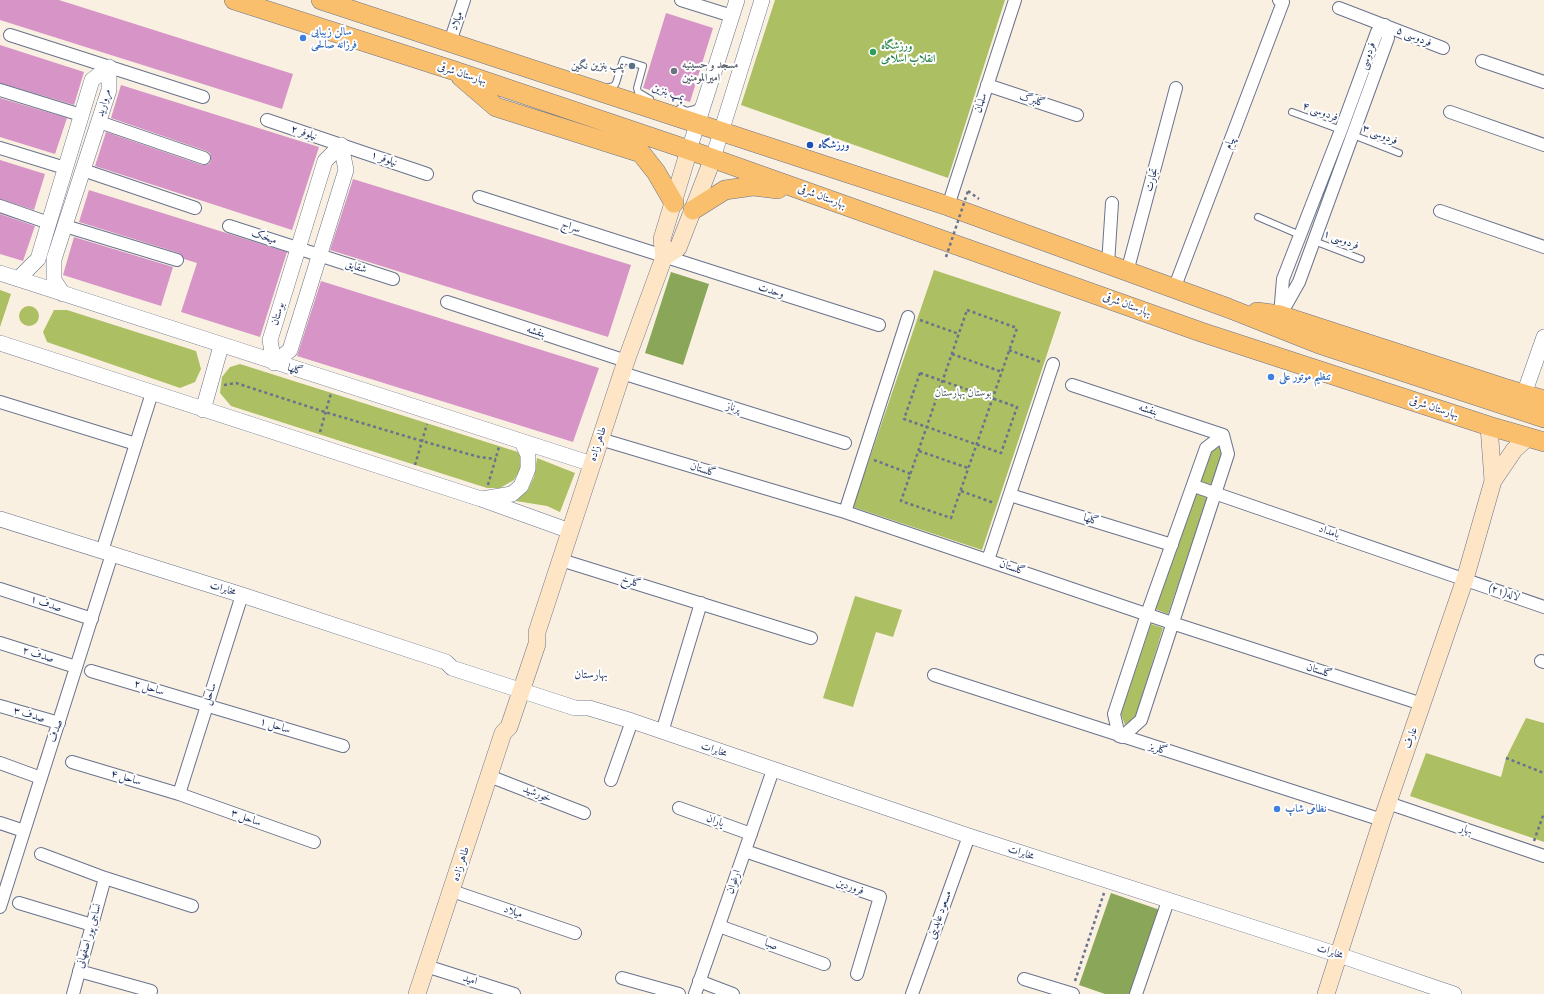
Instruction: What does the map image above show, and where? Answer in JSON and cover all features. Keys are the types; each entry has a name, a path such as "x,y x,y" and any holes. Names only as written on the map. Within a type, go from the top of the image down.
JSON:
{"main road":[{"name":"بهارستان شرقی","path":"234,0 452,70 690,150"},
{"path":"321,0 948,206 1228,308 1319,344 1544,418"},
{"path":"452,70 496,107 641,153 656,172 674,203"},
{"path":"664,257 678,248 713,158 690,150"},
{"name":"طاهر زاده","path":"417,994 489,776 502,733 500,725 518,685 529,640 537,632 624,367 664,257 662,239 690,150"},
{"name":"بهارستان شرقی","path":"713,158 1202,332 1536,440"},
{"path":"693,210 725,190 753,186 810,193"},
{"path":"1228,308 1280,315 1544,400"},
{"path":"1489,426 1493,481"},
{"path":"1493,481 1514,450 1536,440"},
{"name":"عارف","path":"1326,994 1382,820 1465,579 1493,481"}],"street":[{"name":"میلاد","path":"450,42 464,0"},
{"path":"681,0 732,16"},
{"path":"690,150 737,0"},
{"path":"713,158 762,0"},
{"name":"سلمان","path":"948,206 1014,0"},
{"name":"پیام","path":"1174,289 1283,2 1280,0"},
{"name":"فردوسی ۵","path":"1339,8 1443,48"},
{"name":"فردوسی","path":"1385,25 1388,38 1299,282 1280,315 1282,278 1341,130 1377,32 1385,25"},
{"path":"10,35 202,97"},
{"path":"1482,61 1544,82"},
{"name":"مروارید","path":"18,279 38,259 92,80 109,67"},
{"name":"مروارید","path":"63,294 54,280 54,259 109,90 109,67"},
{"name":"گلبرگ","path":"987,85 1077,115"},
{"name":"تجارت","path":"1127,272 1176,88"},
{"path":"0,90 81,115"},
{"path":"1450,112 1544,145"},
{"name":"نیلوفر ۲","path":"267,120 341,145"},
{"path":"99,122 204,158"},
{"path":"1341,130 1353,134"},
{"name":"نیلوفر ۱","path":"341,145 427,174"},
{"name":"بوستان","path":"341,145 346,170 290,350 274,363 270,340 325,161 341,145"},
{"path":"0,148 66,168"},
{"path":"83,170 195,208"},
{"path":"317,189 338,195"},
{"name":"سراج","path":"479,197 664,257"},
{"path":"1108,264 1112,203"},
{"path":"0,206 49,223"},
{"path":"1440,211 1544,247"},
{"path":"64,226 177,260"},
{"name":"میخک","path":"229,226 319,256"},
{"path":"1300,235 1314,241"},
{"name":"شقایق","path":"319,256 393,279"},
{"name":"وحدت","path":"664,257 879,325"},
{"name":"گلها","path":"0,273 221,346 592,464"},
{"name":"بنفشه","path":"447,302 624,367"},
{"path":"845,512 912,318"},
{"path":"1524,394 1544,337"},
{"path":"0,343 203,410 484,493 570,531"},
{"path":"203,410 221,346"},
{"path":"988,560 1010,495 1049,364"},
{"name":"پرناز","path":"624,367 845,443"},
{"name":"بنفشه","path":"1072,385 1223,435"},
{"name":"صدف","path":"0,907 4,881 24,832 92,619 107,553 136,444 152,394"},
{"path":"0,402 136,444"},
{"path":"1223,435 1228,454 1141,720 1121,737 1114,714 1146,614 1194,486 1206,448 1223,435"},
{"name":"گلستان","path":"600,439 845,512 1172,623 1422,704"},
{"path":"484,493 512,494 522,486 528,469 528,455 522,442"},
{"name":"بامداد","path":"1194,486 1465,579"},
{"name":"گلها","path":"1010,495 1172,545"},
{"name":"مخابرات","path":"0,519 242,595 446,662 455,660 575,708 589,708 632,721 969,836 1339,954 1454,994"},
{"name":"گلرخ","path":"561,560 811,638"},
{"name":"لاله(۲۱)","path":"1465,579 1544,607"},
{"name":"صدف ۱","path":"0,589 92,619"},
{"name":"ساحل","path":"179,794 242,595"},
{"path":"662,732 701,603"},
{"name":"صدف ۲","path":"0,643 76,667"},
{"name":"ساحل ۲","path":"91,670 207,705"},
{"name":"گلریز","path":"934,675 1121,737 1382,820"},
{"name":"ساحل ۱","path":"207,705 343,746"},
{"name":"صدف ۳","path":"0,706 59,723"},
{"path":"612,780 632,721"},
{"name":"ساحل ۴","path":"72,762 179,794"},
{"path":"0,763 41,778"},
{"name":"ارغوان","path":"695,994 773,770"},
{"name":"خورشید","path":"489,776 584,813"},
{"name":"ساحل ۳","path":"179,794 314,842"},
{"name":"بهار","path":"1388,803 1544,856"},
{"name":"یاران","path":"679,808 751,834"},
{"path":"0,823 24,832"},
{"name":"مسعود عابدینی","path":"912,994 969,836"},
{"name":"فروردین","path":"745,851 880,897 858,974"},
{"path":"41,854 105,878 192,906"},
{"name":"نساجی پور اصفهانی","path":"72,994 105,878"},
{"name":"میلاد","path":"452,891 575,932"},
{"path":"1136,994 1168,900"},
{"path":"19,903 92,925"},
{"name":"صبا","path":"719,926 824,964"},
{"name":"امید","path":"426,966 514,994"},
{"path":"79,971 151,990"},
{"path":"622,978 679,994"},
{"path":"1024,979 1072,994"},
{"path":"699,981 733,994"}],"lane":[{"name":"پمپ بنزین","path":"595,89 614,86 623,60 643,66 637,88 638,92 646,98 658,102"},
{"name":"پمپ بنزین","path":"676,107 687,111 695,109 707,95"},
{"name":"فردوسی ۴","path":"1292,112 1341,130"},
{"name":"فردوسی ۳","path":"1353,134 1399,154"},
{"path":"1258,217 1300,235"},
{"name":"فردوسی ۱","path":"1314,241 1361,259"}],"path":[{"path":"946,257 968,191 983,202"},
{"path":"967,310 1017,328 1009,350 951,518 901,501 967,310"},
{"path":"912,318 959,334"},
{"path":"1009,350 1049,364"},
{"path":"952,354 1002,372"},
{"path":"920,373 943,381 1017,407 1001,453 904,419 920,373"},
{"path":"221,386 236,383 422,441 479,457 496,459"},
{"path":"319,434 331,392"},
{"path":"415,465 427,423"},
{"path":"484,493 500,446"},
{"path":"919,451 968,468"},
{"path":"864,457 911,474"},
{"path":"961,491 997,504"},
{"path":"1506,758 1544,773"},
{"path":"1535,839 1544,813"},
{"path":"1072,994 1108,881"}],"green space":[{"name":"ورزشگاه انقلاب اسلامی","path":"775,0 1005,0 948,178 741,105"},
{"name":"بوستان بهارستان","path":"934,270 1061,312 982,550 853,507"},
{"path":"671,272 709,284 683,365 645,353"},
{"path":"0,290 11,294 0,327"},
{"path":"25,306 33,306 39,312 39,320 33,326 25,326 19,320 19,312"},
{"path":"54,310 67,310 196,351 201,369 195,382 180,388 47,342 43,332"},
{"path":"240,364 521,453 521,468 514,480 500,488 487,488 231,406 220,393 222,377 230,367"},
{"path":"1219,445 1223,454 1213,486 1200,481 1210,451"},
{"path":"537,458 575,473 560,512 547,506 516,501 528,490 534,477"},
{"path":"1195,493 1208,497 1168,614 1155,609"},
{"path":"855,596 902,610 893,637 876,632 853,707 823,698"},
{"path":"1151,624 1163,628 1136,716 1125,725 1121,714"},
{"path":"1526,718 1544,723 1544,842 1410,796 1426,753 1501,777 1506,758"},
{"path":"1111,893 1160,910 1131,994 1105,994 1079,985"}],"building":[{"path":"0,0 59,0 293,74 282,109 0,20"},
{"name":"مسجد و حسینیه امیرالمومنین","path":"666,13 713,28 690,102 643,88"},
{"path":"0,45 84,72 74,105 0,83"},
{"path":"121,85 319,147 292,230 95,166 106,132 202,165 209,164 211,160 210,153 206,151 111,118"},
{"path":"0,98 67,118 55,154 0,137"},
{"path":"0,160 45,174 34,210 0,199"},
{"path":"353,179 631,265 608,337 330,250"},
{"path":"89,190 287,252 260,337 181,312 197,263 184,259 179,253 79,222"},
{"path":"0,214 35,226 23,261 0,254"},
{"path":"74,237 173,267 161,306 63,275"},
{"path":"321,281 599,368 573,442 297,356"}],"place":[{"name":"سالن زیبایی فرزانه صالحی","path":"303,38"},
{"name":"ورزشگاه انقلاب اسلامی","path":"873,52"},
{"name":"پمپ بنزین نگین","path":"632,66"},
{"name":"مسجد و حسینیه امیرالمومنین","path":"674,71"},
{"name":"ورزشگاه","path":"810,145"},
{"name":"تنظیم موتور علی","path":"1271,377"},
{"name":"نظامی شاپ","path":"1277,809"}],"district":[{"name":"بهارستان","path":"591,675"}]}
